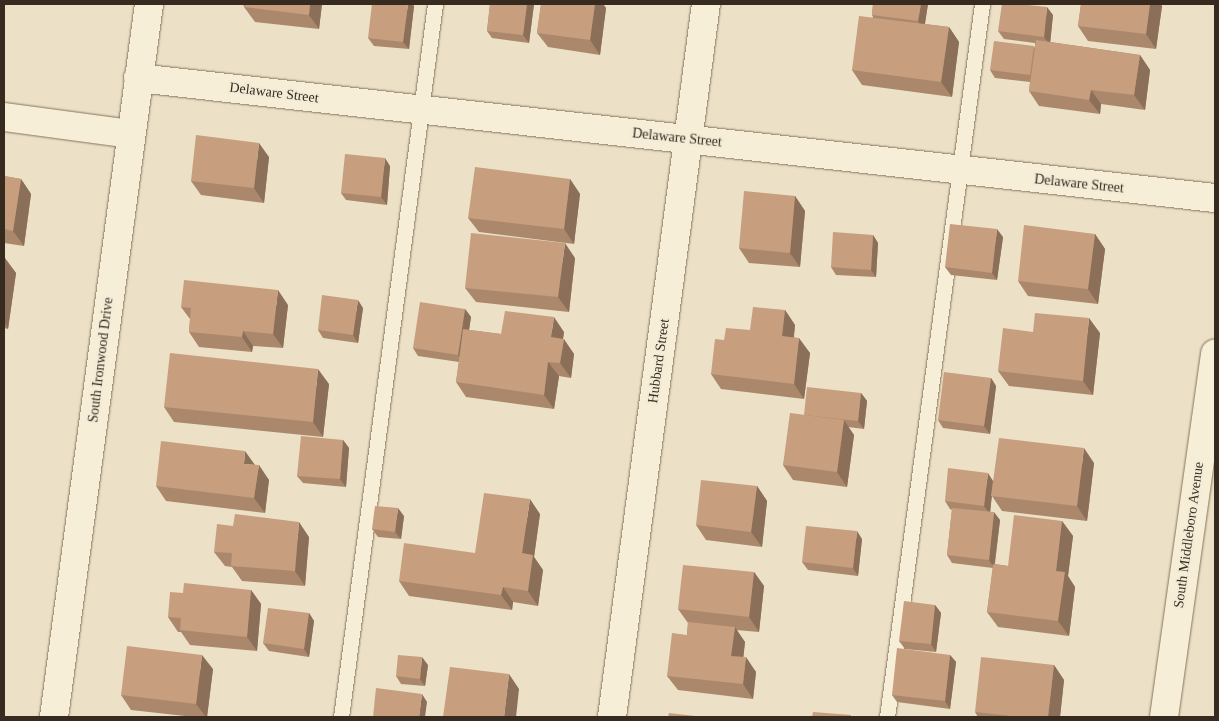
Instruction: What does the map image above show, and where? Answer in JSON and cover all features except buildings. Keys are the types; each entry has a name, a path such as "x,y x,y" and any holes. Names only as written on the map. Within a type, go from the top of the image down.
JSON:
{"street":[{"name":"South Ironwood Drive","path":"54,717 149,4"},
{"name":"Hubbard Street","path":"612,717 706,4"},
{"name":"Delaware Street","path":"138,78 1215,198"},
{"path":"4,117 131,134"},
{"name":"South Middleboro Avenue","path":"1164,717 1215,354"}],"lane":[{"path":"341,717 435,4"},
{"path":"887,717 982,4"}]}
